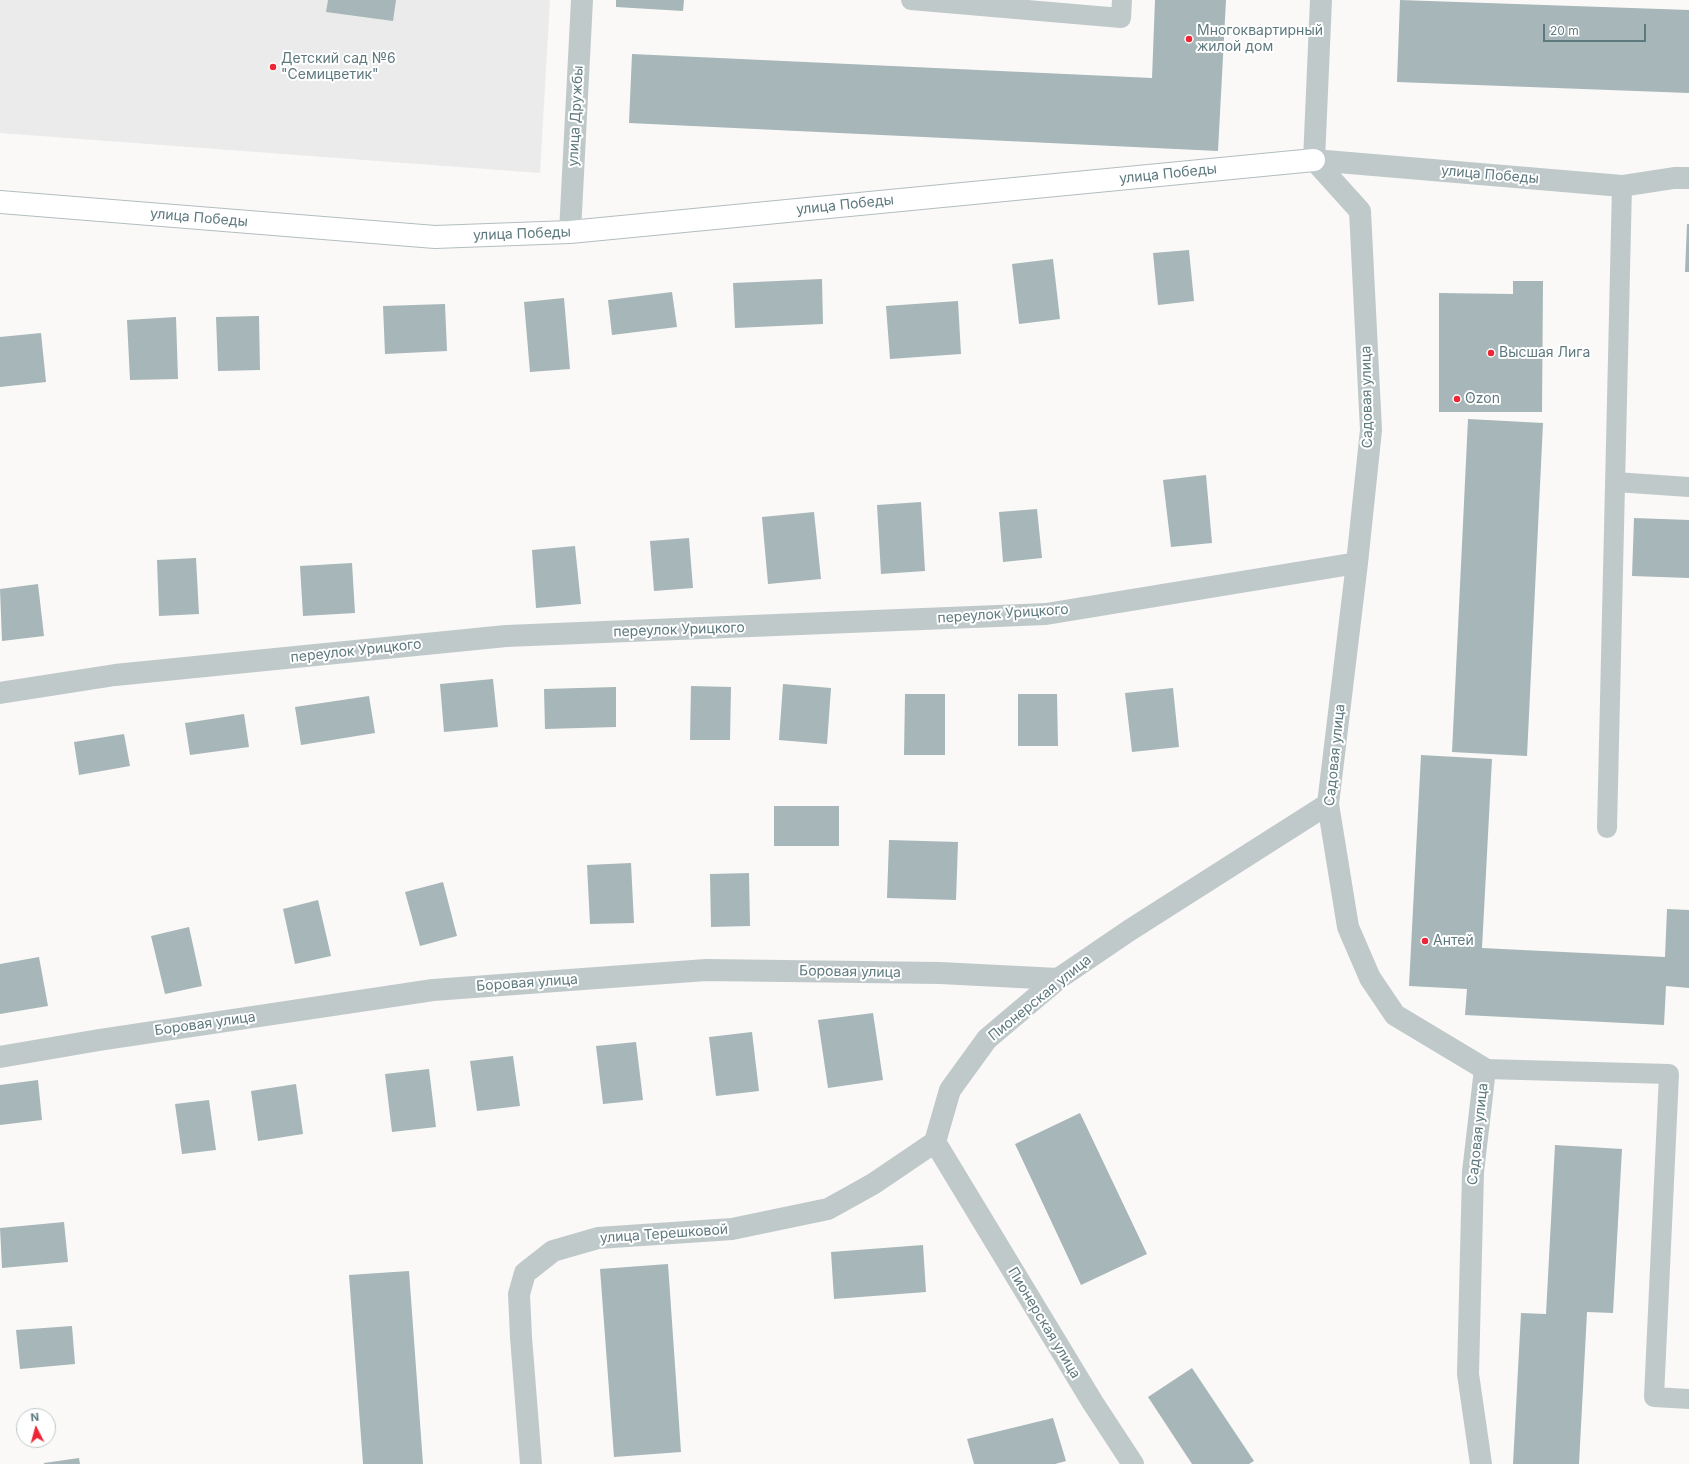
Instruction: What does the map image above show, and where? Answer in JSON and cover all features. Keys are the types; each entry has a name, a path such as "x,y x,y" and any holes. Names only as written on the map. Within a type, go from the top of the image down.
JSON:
{"street":[{"name":"улица Дружбы","path":"570,232 582,0"},
{"path":"1314,160 1321,0"},
{"name":"улица Победы","path":"0,202 435,237 570,232 1314,160 1622,186 1674,178 1689,178"},
{"name":"Садовая улица","path":"1314,160 1360,211 1371,430 1328,804 1348,927 1370,978 1396,1015 1485,1069 1473,1172 1468,1374 1481,1464"},
{"name":"переулок Урицкого","path":"0,693 116,675 506,636 1046,614 1357,562"},
{"name":"Пионерская улица","path":"1133,1464 1093,1403 935,1142 950,1090 987,1039 1058,979 1130,930 1328,804"},
{"name":"Боровая улица","path":"0,1057 99,1040 448,989 706,970 940,973 1058,979"},
{"name":"улица Терешковой","path":"531,1464 520,1337 519,1294 525,1273 553,1251 598,1238 732,1229 828,1209 873,1184 935,1142"}],"lane":[{"path":"911,0 1121,18 1122,0"},
{"path":"1607,828 1622,186"},
{"path":"1615,482 1689,487"},
{"path":"1485,1069 1669,1074 1654,1397 1689,1399"}],"shaded area":[{"name":"Детский сад №6 \"Семицветик\"","path":"0,0 550,0 540,173 0,133"}],"building":[{"path":"328,0 396,0 393,21 326,12"},
{"path":"616,0 684,0 683,11 616,7"},
{"path":"1155,0 1226,0 1218,151 629,123 632,54 1152,78"},
{"path":"1400,0 1689,10 1689,93 1397,82"},
{"path":"1687,224 1689,224 1689,272 1685,272"},
{"path":"1189,250 1194,301 1158,305 1153,253"},
{"path":"1053,259 1060,319 1019,324 1012,264"},
{"path":"822,279 823,324 735,328 733,283"},
{"name":"Высшая Лига","path":"1513,281 1543,281 1542,412 1439,412 1439,293 1513,294"},
{"path":"672,292 677,327 612,335 608,300"},
{"path":"564,298 570,369 530,372 524,302"},
{"path":"958,301 961,354 890,359 886,306"},
{"path":"445,304 447,351 385,354 383,306"},
{"path":"259,316 260,370 218,371 216,317"},
{"path":"176,317 178,379 130,380 127,320"},
{"path":"41,333 46,382 0,387 0,337"},
{"path":"1468,419 1543,423 1527,756 1452,752"},
{"path":"1206,475 1212,543 1171,547 1163,480"},
{"path":"921,502 925,571 881,574 877,505"},
{"path":"1037,509 1042,558 1003,562 999,512"},
{"path":"814,512 821,579 768,584 762,517"},
{"path":"1634,518 1689,520 1689,578 1632,576"},
{"path":"689,538 693,588 654,591 650,541"},
{"path":"575,546 581,604 536,608 532,550"},
{"path":"196,558 199,614 159,616 157,560"},
{"path":"352,563 355,613 303,616 300,566"},
{"path":"38,584 44,636 2,641 0,589"},
{"path":"493,679 498,727 444,732 440,684"},
{"path":"783,684 831,688 827,744 779,740"},
{"path":"691,686 731,687 730,740 690,740"},
{"path":"616,687 616,727 545,729 544,689"},
{"path":"1173,688 1179,747 1132,752 1125,693"},
{"path":"905,694 945,694 945,755 904,755"},
{"path":"1018,694 1057,694 1058,746 1018,746"},
{"path":"369,696 375,733 301,745 295,707"},
{"path":"244,714 249,747 190,755 185,723"},
{"path":"124,734 130,766 79,775 74,742"},
{"path":"1421,755 1492,759 1482,948 1665,957 1667,909 1689,910 1689,988 1666,986 1664,1025 1465,1015 1467,989 1409,986"},
{"path":"774,806 839,806 839,846 774,846"},
{"path":"889,840 958,842 956,900 887,898"},
{"path":"631,863 634,923 590,924 587,865"},
{"path":"749,873 750,926 711,927 710,874"},
{"path":"443,882 457,936 420,946 405,892"},
{"path":"318,900 331,956 295,964 283,909"},
{"path":"189,927 202,986 165,994 151,936"},
{"path":"39,957 48,1006 0,1014 0,964"},
{"path":"873,1013 883,1080 828,1088 818,1020"},
{"path":"752,1032 759,1091 716,1096 709,1037"},
{"path":"636,1042 643,1100 603,1104 596,1046"},
{"path":"513,1056 520,1106 477,1111 470,1061"},
{"path":"429,1069 436,1127 392,1132 385,1074"},
{"path":"38,1080 42,1120 0,1125 0,1085"},
{"path":"296,1084 303,1134 258,1141 251,1091"},
{"path":"209,1100 216,1150 182,1154 175,1104"},
{"path":"1080,1113 1147,1254 1081,1285 1015,1144"},
{"path":"1555,1145 1622,1149 1613,1313 1587,1312 1579,1464 1513,1464 1521,1313 1546,1314"},
{"path":"64,1222 68,1262 2,1268 0,1228"},
{"path":"923,1245 926,1292 834,1299 831,1252"},
{"path":"668,1264 681,1452 614,1457 600,1269"},
{"path":"409,1271 423,1464 363,1464 349,1275"},
{"path":"72,1326 75,1364 20,1369 16,1330"},
{"path":"1192,1368 1254,1461 1249,1464 1192,1464 1148,1397"},
{"path":"1053,1418 1066,1461 1055,1464 974,1464 967,1439"},
{"path":"79,1458 80,1464 44,1464 44,1463"}],"place":[{"name":"Многоквартирный жилой дом","path":"1189,39"},
{"name":"Детский сад №6 \"Семицветик\"","path":"273,67"},
{"name":"Высшая Лига","path":"1491,353"},
{"name":"Ozon","path":"1457,399"},
{"name":"Антей","path":"1425,941"}]}
